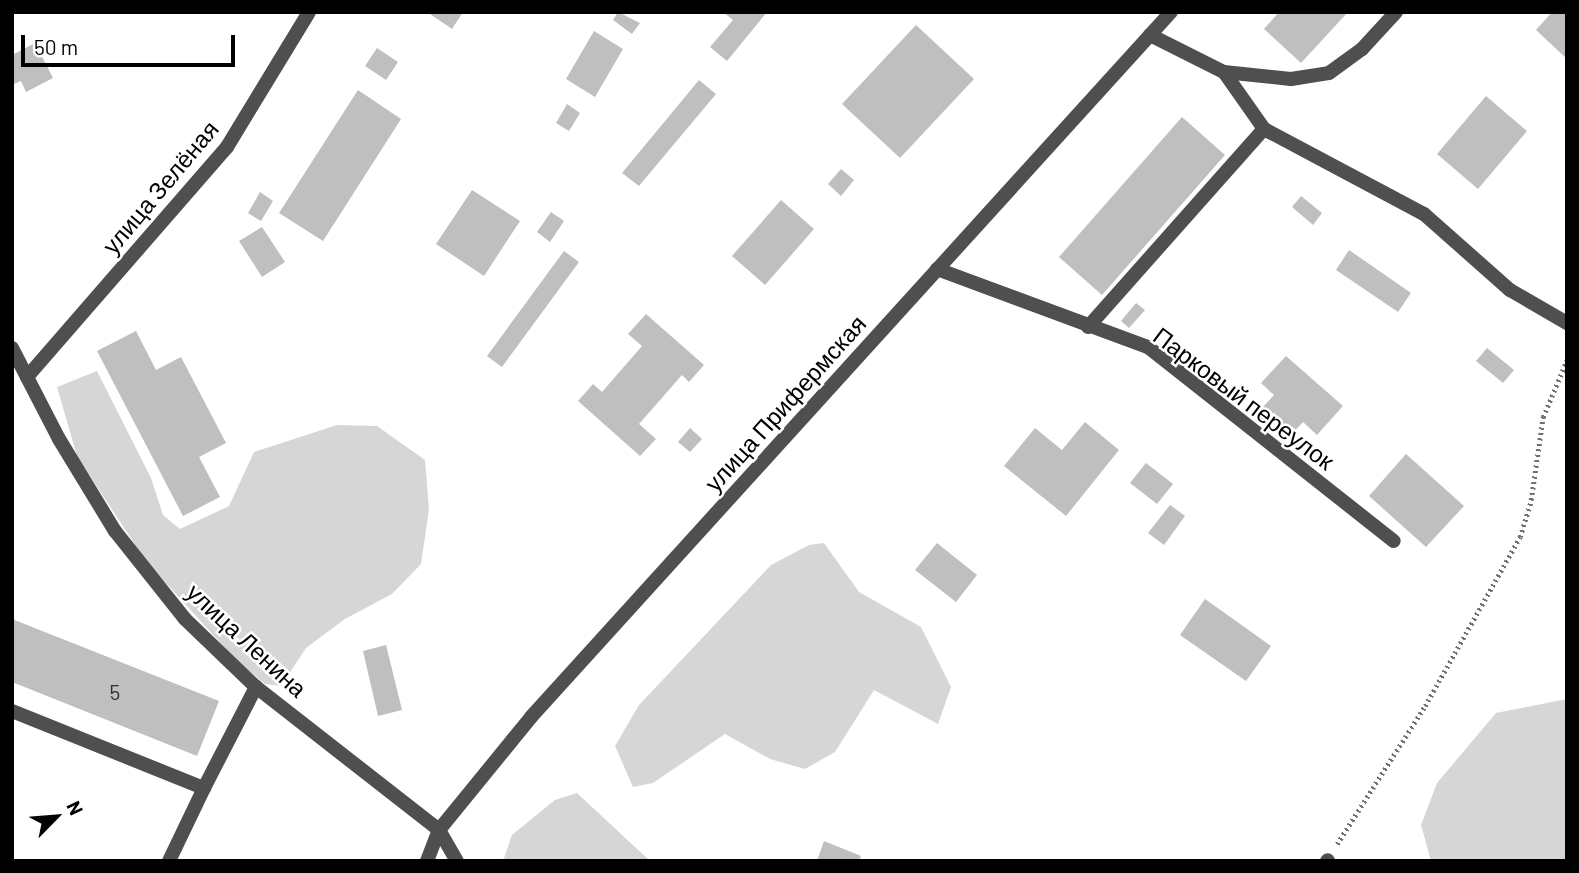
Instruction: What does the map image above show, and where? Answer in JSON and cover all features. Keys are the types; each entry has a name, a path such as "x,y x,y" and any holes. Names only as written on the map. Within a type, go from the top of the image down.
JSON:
{"street":[{"name":"улица Зелёная","path":"27,377 226,147 309,12"},
{"name":"улица Прифермская","path":"427,861 439,830 531,717 1171,12"},
{"path":"1150,35 1224,72 1264,80 1329,73 1362,49 1396,12"},
{"path":"1224,72 1264,129 1424,214 1510,290 1567,323"},
{"path":"1088,327 1264,129"},
{"name":"Парковый переулок","path":"937,269 1148,347 1394,541"},
{"name":"улица Ленина","path":"12,348 115,531 185,619 256,687 439,830 457,861"},
{"path":"169,861 256,687"},
{"path":"12,711 204,788"}],"path":[{"path":"1327,860 1425,706 1520,537 1531,500 1543,417 1567,360"}],"shaded area":[{"path":"97,371 151,478 163,515 180,529 229,506 254,452 337,425 377,426 425,460 429,509 421,564 392,594 345,619 306,648 281,686 265,684 236,660 145,560 77,456 57,387"},
{"path":"824,543 859,592 921,627 951,687 938,724 874,690 835,752 805,769 770,759 725,734 653,783 633,787 615,746 639,705 771,565 809,545"},
{"path":"1567,699 1567,861 1431,861 1421,825 1437,783 1496,713"},
{"path":"577,793 650,861 503,861 512,835 555,800"}],"building":[{"path":"427,12 463,12 452,29"},
{"path":"618,12 640,23 632,34 613,20"},
{"path":"723,12 767,12 727,61 710,47 733,20"},
{"path":"1279,12 1348,12 1301,63 1264,29"},
{"path":"1552,12 1567,12 1567,59 1536,30"},
{"path":"916,25 974,79 900,158 842,104"},
{"path":"594,31 623,49 595,97 566,79"},
{"path":"35,43 53,78 26,92 21,81 12,85 12,55"},
{"path":"377,48 398,62 386,80 365,66"},
{"path":"699,80 716,94 639,186 622,173"},
{"path":"358,90 401,119 323,241 279,213"},
{"path":"1486,96 1527,131 1478,189 1437,154"},
{"path":"567,104 580,113 569,131 556,123"},
{"path":"1182,117 1225,155 1102,295 1059,257"},
{"path":"841,169 854,180 841,196 828,184"},
{"path":"472,190 520,221 484,276 436,244"},
{"path":"260,192 273,201 261,221 248,213"},
{"path":"1301,196 1322,213 1313,225 1292,207"},
{"path":"781,200 814,229 765,285 732,256"},
{"path":"551,212 564,221 550,242 537,232"},
{"path":"262,227 285,262 262,277 239,241"},
{"path":"1349,250 1411,293 1398,312 1336,270"},
{"path":"564,251 579,262 502,367 487,356"},
{"path":"1136,303 1145,310 1129,328 1121,321"},
{"path":"646,314 704,365 689,382 682,375 639,424 656,439 640,456 578,401 593,384 602,392 642,346 628,334"},
{"path":"136,331 156,370 181,357 226,443 199,457 220,497 183,516 97,351"},
{"path":"1487,348 1514,370 1503,383 1476,361"},
{"path":"1286,356 1343,406 1317,435 1303,422 1292,434 1262,408 1274,395 1261,383"},
{"path":"1085,422 1119,450 1066,516 1004,466 1035,428 1062,450"},
{"path":"690,428 702,439 690,452 678,442"},
{"path":"1406,454 1464,506 1426,547 1369,496"},
{"path":"1146,463 1173,484 1157,504 1130,483"},
{"path":"1170,505 1185,516 1164,545 1148,533"},
{"path":"937,543 977,575 956,602 915,570"},
{"path":"1205,599 1271,646 1246,681 1180,635"},
{"path":"12,619 219,701 197,756 12,682"},
{"path":"386,645 402,710 378,716 363,651"},
{"path":"824,841 861,856 859,861 817,861"}]}
